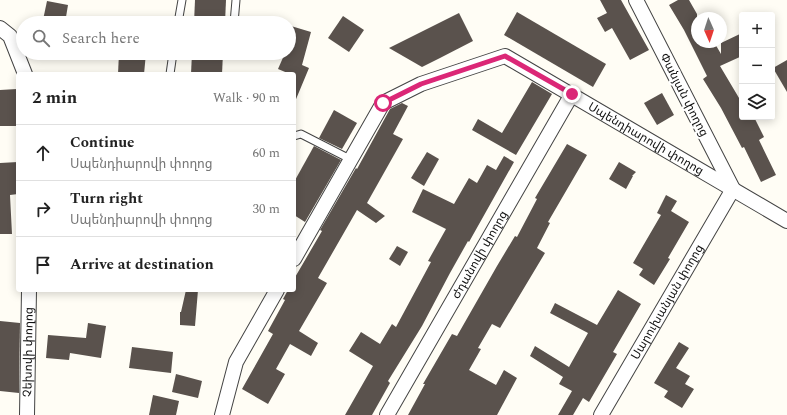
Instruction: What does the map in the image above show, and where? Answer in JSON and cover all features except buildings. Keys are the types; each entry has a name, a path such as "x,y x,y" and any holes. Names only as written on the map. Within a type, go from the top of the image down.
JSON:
{"street":[{"name":"Փանյան փողոց","path":"636,0 733,189"},
{"path":"0,28 10,36 16,51"},
{"name":"Սպենդիարովի փողոց","path":"296,255 383,103 421,84 505,56 787,221"},
{"path":"19,60 24,72"},
{"name":"Ժդանովի փողոց","path":"387,415 572,94"},
{"name":"Սարուխանյան փողոց","path":"601,415 733,189"},
{"name":"Չեխովի փողոց","path":"27,415 29,292"},
{"path":"222,415 236,362 276,292"}],"lane":[{"path":"179,16 182,0"},
{"path":"235,16 236,0"},
{"path":"170,72 172,60"},
{"path":"296,135 301,134 350,159"}],"route":[{"path":"383,103 421,84 505,56 572,94"}]}
